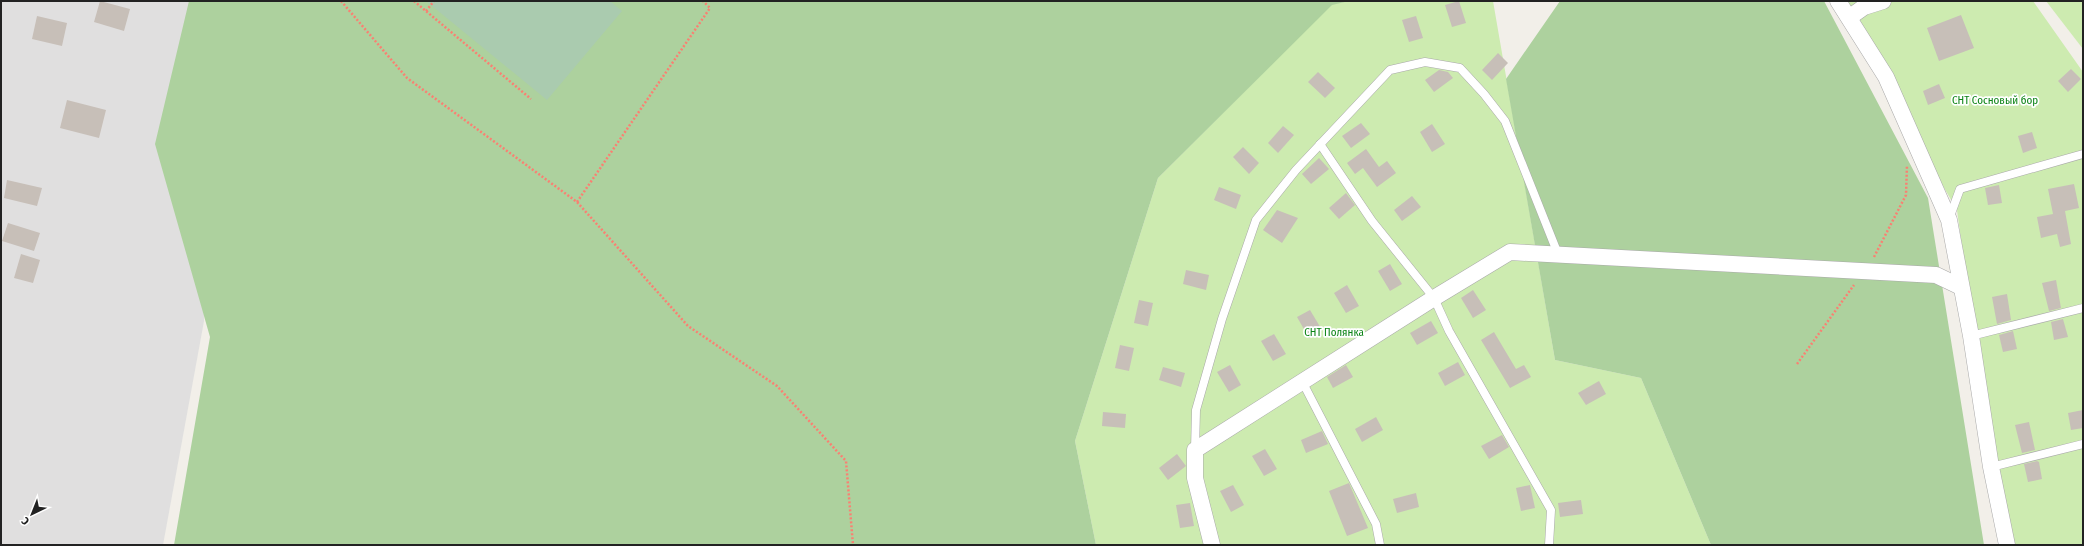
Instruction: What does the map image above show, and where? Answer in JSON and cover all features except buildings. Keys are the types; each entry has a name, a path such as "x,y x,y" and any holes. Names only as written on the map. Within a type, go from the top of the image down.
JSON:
{"street":[{"path":"1838,1 1850,17 1886,76 1949,220 1971,336 1992,466 2007,545"},
{"path":"1850,17 1864,7 1883,1"},
{"path":"1212,545 1195,478 1195,450 1303,383 1434,298 1510,252 1936,275 1961,286"}],"lane":[{"path":"1195,450 1196,410 1222,319 1256,220 1296,170 1390,70 1425,62 1460,68 1506,121 1558,254"},
{"path":"1320,144 1372,221 1434,298 1449,331 1551,510 1549,545"},
{"path":"1949,220 1960,189 2083,154"},
{"path":"1971,336 2083,308"},
{"path":"1303,383 1376,524 1380,545"},
{"path":"1992,466 2083,444"}],"path":[{"path":"341,1 407,78 577,202 688,326 777,386 846,461 853,545"},
{"path":"414,1 531,99"},
{"path":"426,11 434,1"},
{"path":"577,202 710,8 703,1"},
{"path":"1797,364 1865,271 1880,246 1906,195 1908,158"}],"shaded area":[{"path":"1,1 200,1 204,321 163,545 1,545"}],"green space":[{"path":"189,1 1349,1 1332,5 1158,178 1075,441 1096,545 174,545 210,337 155,144"},
{"path":"426,1 610,1 622,11 547,100"},
{"name":"СНТ Полянка","path":"1349,1 1493,1 1555,360 1641,378 1711,545 1096,545 1075,441 1158,178 1332,4"},
{"path":"1560,1 1824,1 1928,198 1984,545 1711,545 1641,378 1555,360 1506,79"},
{"name":"СНТ Сосновый бор","path":"1835,1 2033,1 2083,72 2083,545 2002,545 1957,210"},
{"path":"2046,1 2083,1 2083,49"}]}
